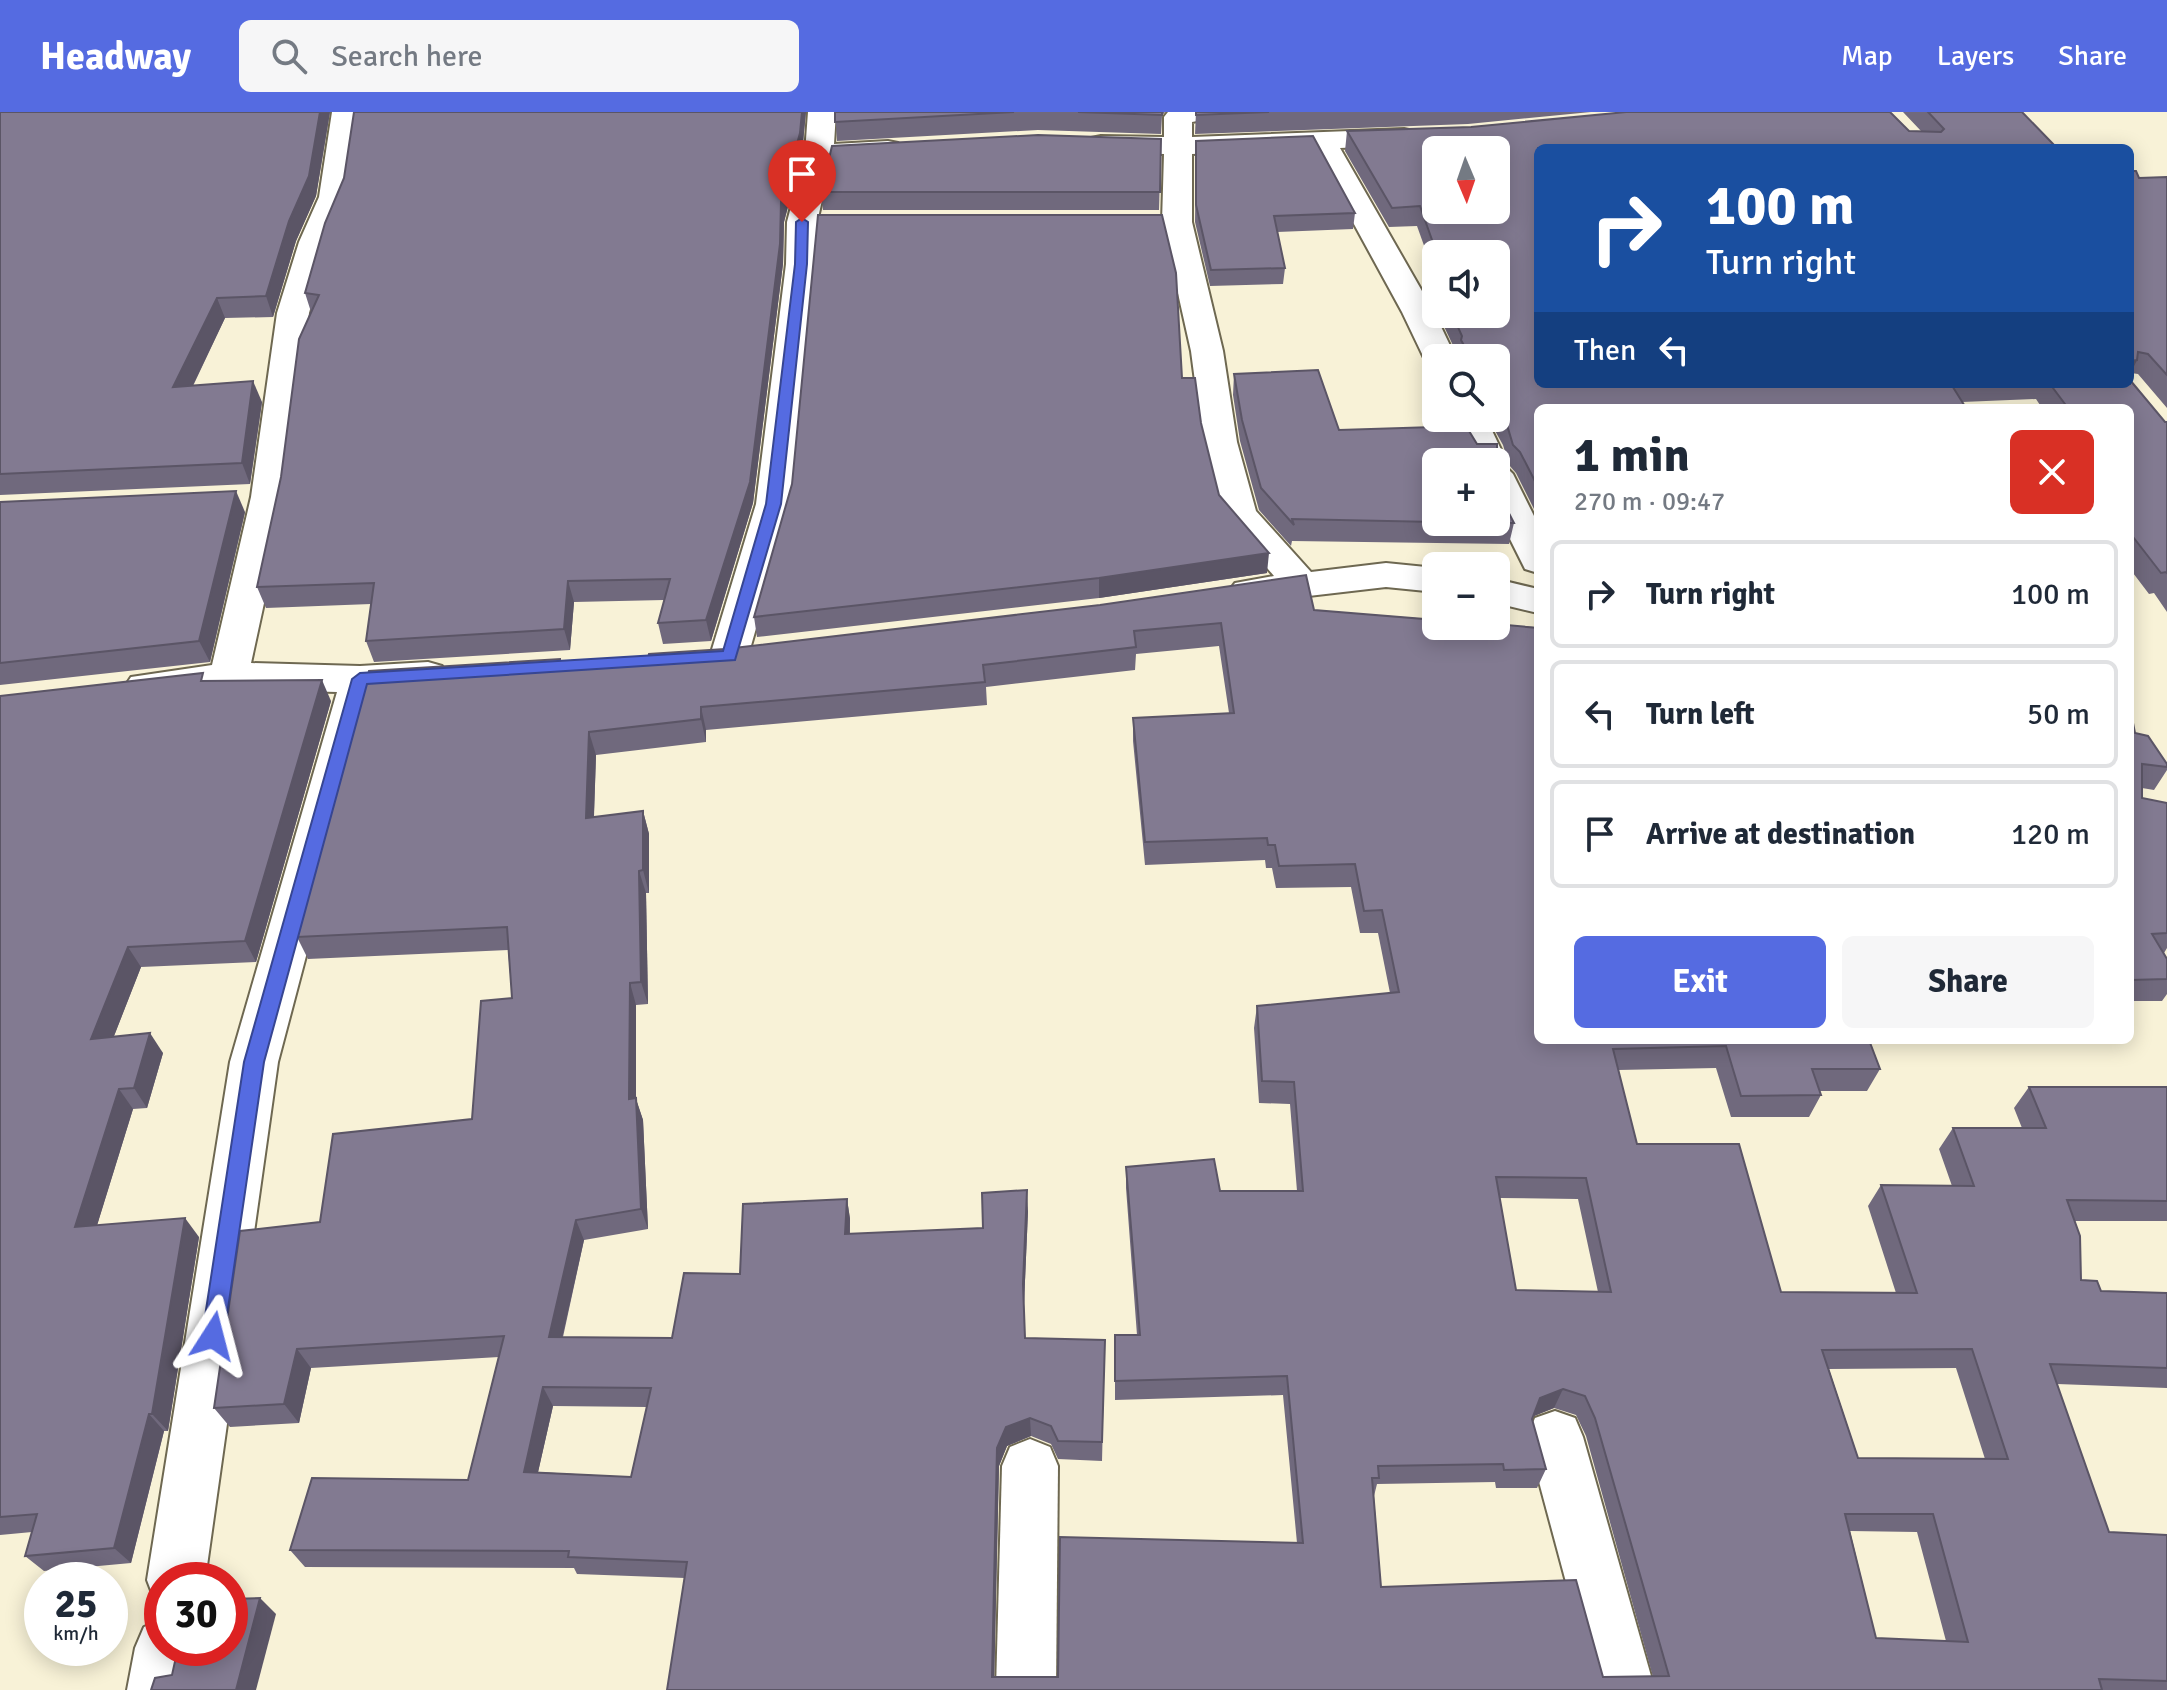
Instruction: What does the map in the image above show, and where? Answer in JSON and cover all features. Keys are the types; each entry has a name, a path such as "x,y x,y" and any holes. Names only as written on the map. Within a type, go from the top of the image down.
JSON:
{"street":[{"path":"229,676 253,498 293,313 314,242 333,197 346,112"},
{"path":"729,655 774,504 801,264 817,222 822,112"},
{"path":"1203,112 1178,117 1177,146 1162,222 1207,351 1220,442 1239,514 1300,583"},
{"path":"1069,142 1177,146 1422,137"},
{"path":"1322,141 1432,344"},
{"path":"819,153 913,148"},
{"path":"1510,503 1534,553"},
{"path":"1207,597 1300,583 1386,575 1422,579"},
{"path":"1510,594 1534,600"},
{"path":"107,690 229,676 360,679 468,672"},
{"path":"179,1562 254,1062 360,679"},
{"path":"1555,1437 1625,1690"},
{"path":"1026,1690 1030,1466"},
{"path":"157,1690 162,1666"}],"building":[{"path":"0,112 320,112 309,176 289,221 266,296 217,298 173,387 253,381 242,463 0,474"},
{"path":"354,112 802,112 800,133 781,202 780,244 750,482 706,620 658,623 670,579 568,581 564,629 366,641 374,583 257,587 281,477 299,339 319,295 305,293 325,223 344,178"},
{"path":"835,112 1014,112 835,122"},
{"path":"1078,112 1162,112 1162,115"},
{"path":"1196,112 1269,112 1196,115"},
{"path":"1626,112 1890,112 1909,131 1941,132 1944,129 1928,112 2022,112 2053,144 1534,144 1534,388 1954,388 1964,404 1534,404 1534,479 1513,445 1509,432 1510,344 1463,344 1458,328 1510,328 1510,240 1432,240 1426,224 1510,224 1510,136 1422,136 1422,212 1420,206 1392,208 1347,131 1471,127"},
{"path":"1038,135 1161,139 1160,192 821,192 832,146"},
{"path":"1313,136 1355,213 1274,216 1285,268 1211,270 1196,205 1196,141"},
{"path":"2134,171 2139,178 2167,177 2167,375 2148,354 2138,352 2137,360 2134,360"},
{"path":"818,215 1162,215 1176,273 1182,378 1195,378 1201,423 1219,495 1269,553 1099,578 754,617 792,484"},
{"path":"1318,370 1339,430 1422,427 1422,432 1470,432 1477,444 1497,444 1497,448 1422,448 1422,522 1292,519 1294,525 1261,488 1242,420 1234,374"},
{"path":"2134,385 2167,422 2167,573 2161,573 2134,538 2134,404 2065,404 2053,388 2134,388"},
{"path":"236,491 199,641 0,663 0,502"},
{"path":"1306,575 1314,610 1422,619 1422,640 1510,640 1510,625 1534,628 1534,1044 1871,1044 1880,1069 1812,1069 1821,1095 1741,1096 1726,1046 1613,1049 1637,1144 1739,1144 1781,1292 1917,1293 1881,1185 1974,1186 1953,1128 2046,1128 2029,1087 2167,1087 2167,1201 2067,1200 2080,1236 2081,1280 2097,1281 2101,1291 2167,1293 2167,1368 2050,1364 2109,1532 2167,1535 2167,1681 2099,1679 2102,1690 667,1690 687,1562 568,1557 569,1551 290,1550 312,1478 468,1480 504,1336 297,1349 284,1404 214,1408 240,1231 320,1222 333,1134 472,1119 481,1001 512,998 507,927 297,937 369,671 560,659 560,666 647,661 649,654 725,649 1100,605","holes":["1221,623 1234,713 1133,718 1145,842 1267,838 1268,845 1275,845 1279,866 1355,864 1364,911 1382,910 1399,992 1257,1006 1262,1081 1294,1082 1303,1191 1220,1191 1214,1159 1126,1167 1140,1335 1115,1335 1115,1381 1287,1376 1303,1543 1060,1537 1058,1677 992,1677 997,1448 1006,1427 1030,1418 1051,1426 1058,1441 1102,1442 1105,1340 1025,1338 1023,1284 1027,1190 982,1193 983,1228 845,1234 847,1199 743,1204 740,1274 684,1273 672,1338 549,1337 576,1220 641,1209 636,1098 629,1099 630,983 641,982 639,871 643,870 643,811 586,818 589,732 701,719 701,707 985,682 983,665 1136,647 1134,631","1496,1177 1586,1178 1611,1292 1516,1290","1972,1349 2008,1459 1858,1458 1822,1350","543,1387 651,1388 631,1477 524,1472","1563,1389 1585,1396 1595,1418 1669,1676 1603,1677 1576,1580 1381,1587 1372,1478 1379,1478 1378,1466 1503,1464 1504,1470 1546,1469 1532,1419 1540,1398","1845,1514 1933,1514 1968,1642 1876,1638"]},
{"path":"203,673 201,681 322,680 245,941 128,947 91,1039 150,1033 134,1088 119,1089 75,1227 185,1218 152,1414 149,1414 114,1548 25,1556 37,1514 0,1517 0,696"},
{"path":"2134,728 2135,733 2148,736 2167,764 2167,767 2142,764 2142,798 2167,803 2167,933 2152,934 2167,959 2167,979 2134,980"},
{"path":"248,1598 260,1598 248,1644"},
{"path":"174,1666 242,1666 236,1690 151,1690 155,1678 172,1675"}],"route":[{"path":"213,1336 254,1062 360,679 729,656 774,504 801,264 802,222"}]}
